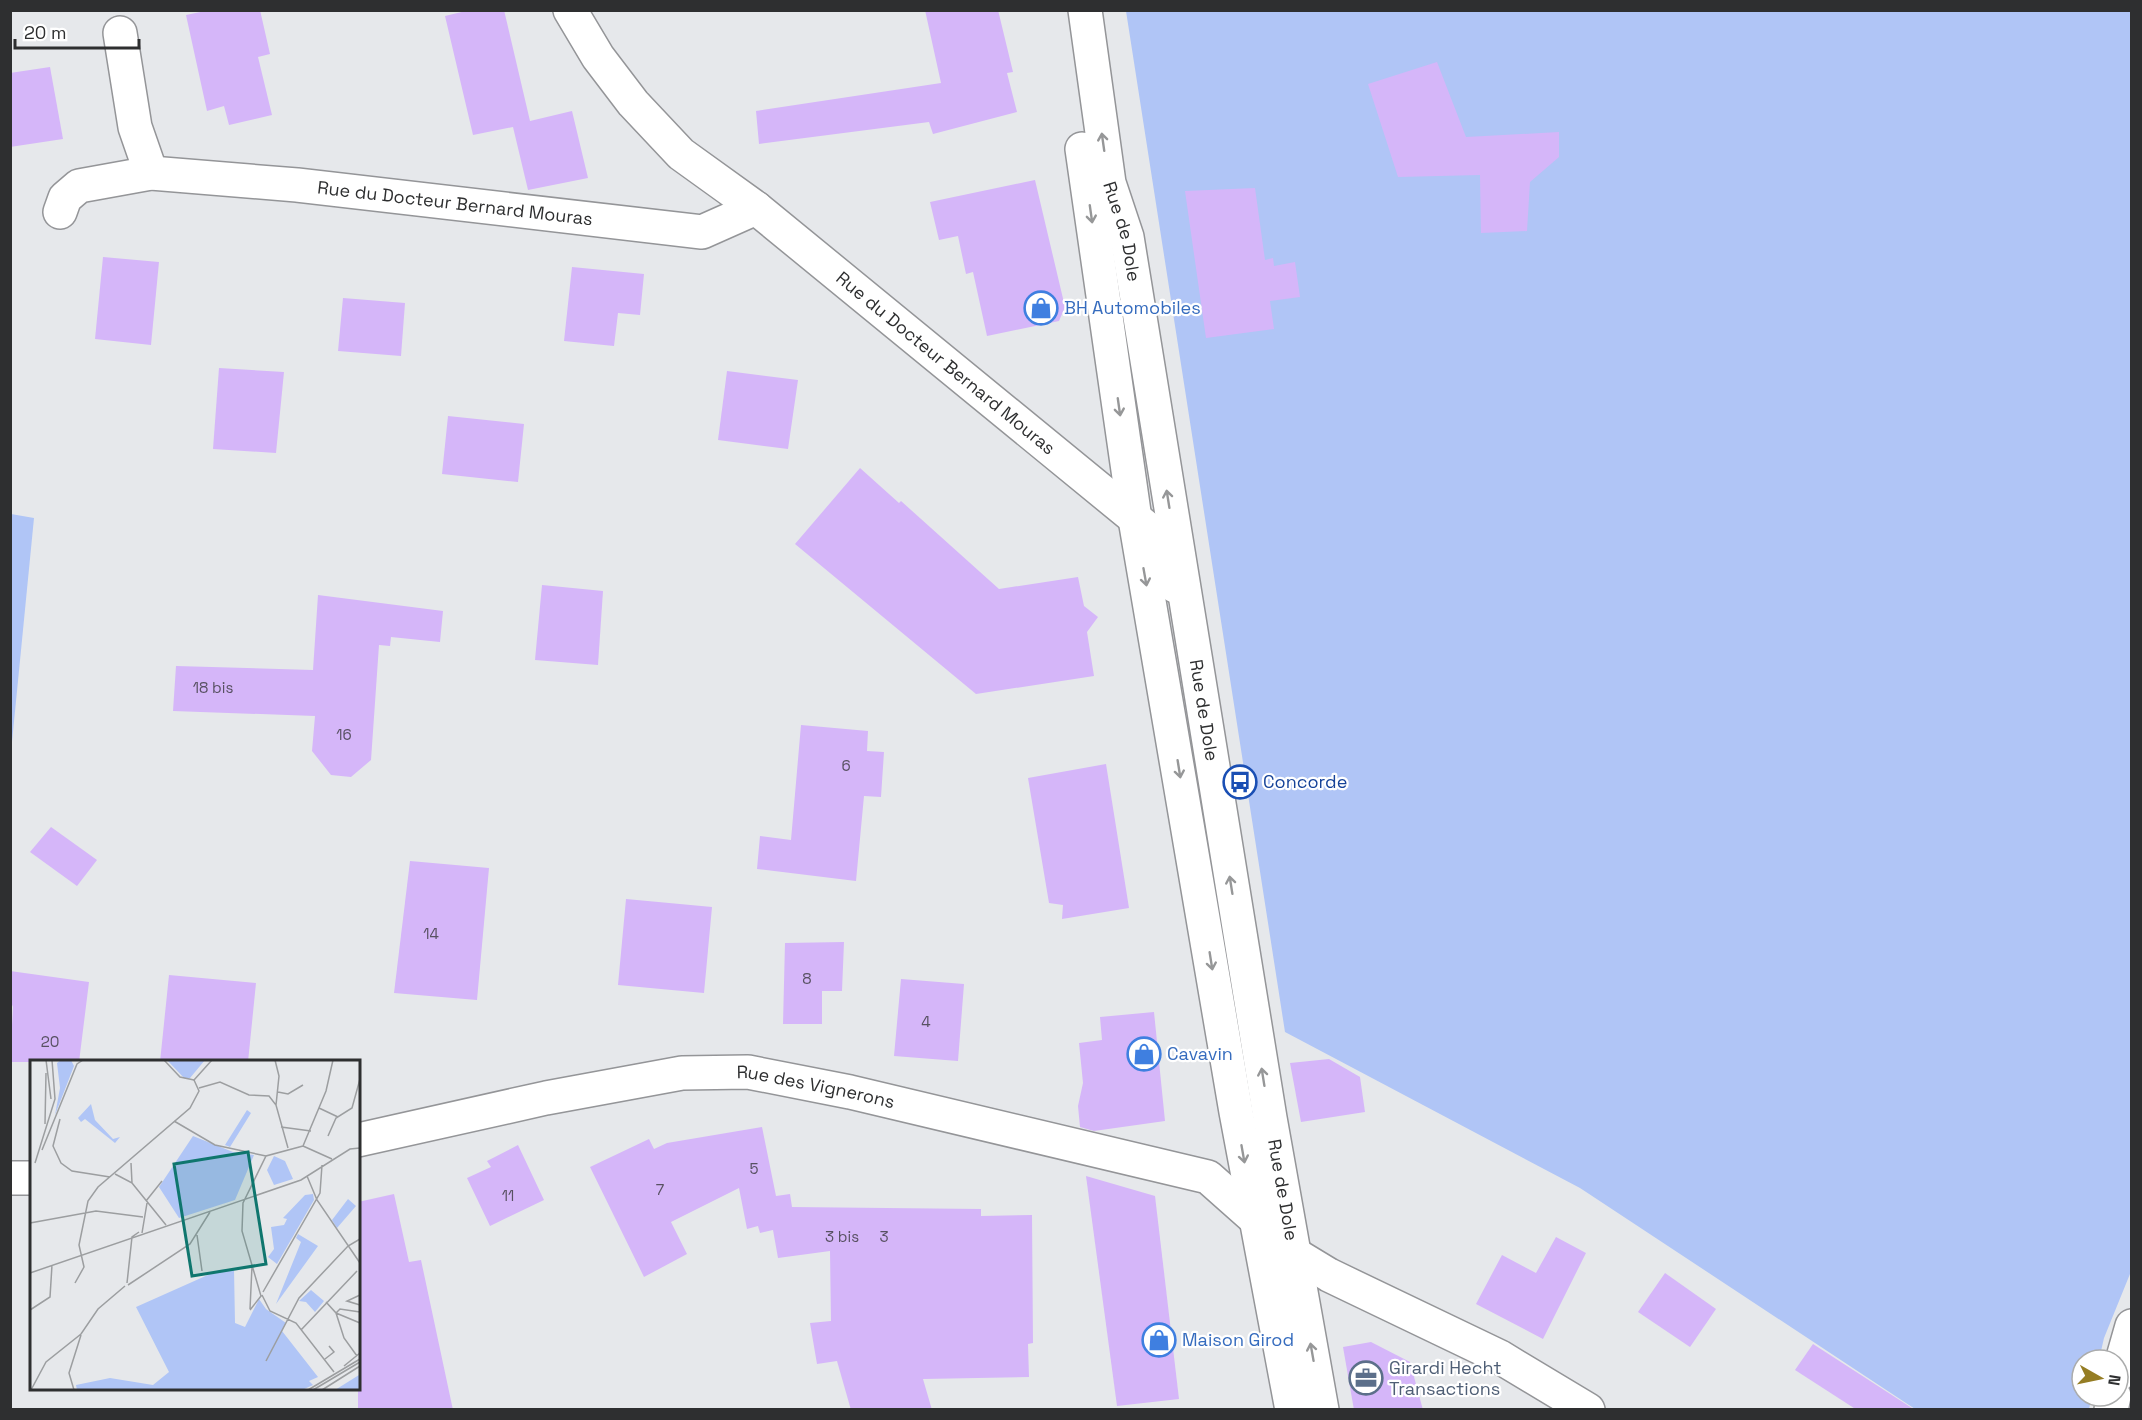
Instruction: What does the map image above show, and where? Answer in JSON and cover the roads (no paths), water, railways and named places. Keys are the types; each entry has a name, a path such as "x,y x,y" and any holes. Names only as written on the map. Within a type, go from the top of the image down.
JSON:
{"street":[{"name":"Rue du Docteur Bernard Mouras","path":"570,10 598,57 652,123 681,154 756,208 1153,533 1165,552 1191,639"},
{"name":"Rue de Dole","path":"1062,10 1135,519 1256,1220 1292,1410"},
{"name":"Rue de Dole","path":"1084,10 1109,183 1126,237 1270,1118 1322,1410"},
{"path":"120,33 135,127 151,173"},
{"name":"Rue du Docteur Bernard Mouras","path":"60,212 65,198 79,186 151,173 297,185 702,232 756,208"},
{"name":"Rue des Vignerons","path":"360,1140 546,1098 682,1073 748,1072 849,1092 1208,1177 1296,1255 1329,1275 1500,1357 1588,1410"},
{"path":"2126,1348 2132,1326"}],"place":[{"name":"BH Automobiles","path":"1041,308"},
{"name":"Concorde","path":"1240,782"},
{"name":"Cavavin","path":"1144,1054"},
{"name":"Maison Girod","path":"1159,1340"},
{"name":"Girardi Hecht Transactions","path":"1366,1378"}]}
